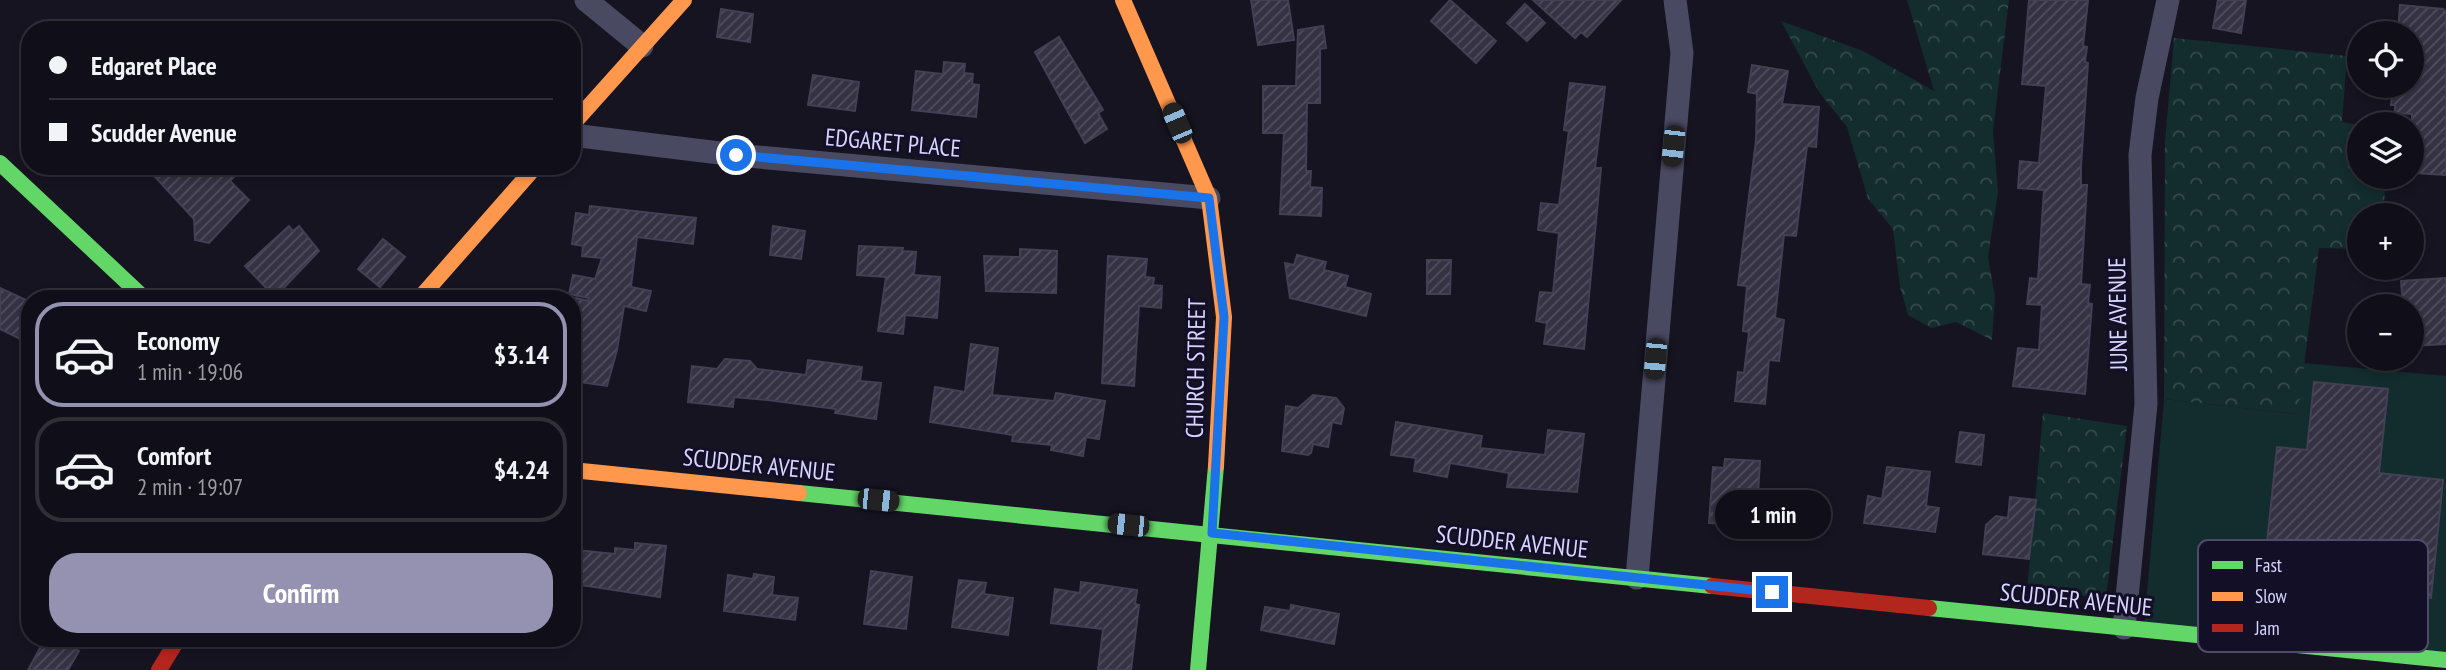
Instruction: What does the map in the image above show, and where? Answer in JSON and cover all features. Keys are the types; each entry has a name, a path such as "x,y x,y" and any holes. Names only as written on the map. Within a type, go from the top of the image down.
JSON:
{"street":[{"path":"586,0 642,46"},
{"path":"581,115 684,0"},
{"name":"CHURCH STREET","path":"1123,0 1209,198 1224,317 1212,533 1198,670"},
{"path":"1637,579 1682,53 1675,0"},
{"name":"JUNE AVENUE","path":"2124,628 2146,404 2140,155 2147,99 2168,0"},
{"name":"EDGARET PLACE","path":"581,136 736,155 1209,198"},
{"path":"0,163 135,290"},
{"path":"427,290 528,175"},
{"name":"SCUDDER AVENUE","path":"581,471 2198,635"},
{"path":"159,670 173,647"},
{"name":"SCUDDER AVENUE","path":"2366,652 2446,660"}],"green space":[{"path":"1907,0 2009,0 1993,131 1998,192 1988,257 1995,297 1992,340 1956,322 1931,328 1908,315 1900,287 1893,229 1868,199 1847,127 1819,92 1781,21 1863,51 1934,91"},
{"path":"2174,38 2347,56 2342,122 2347,123 2347,189 2385,189 2384,203 2347,203 2347,249 2319,248 2298,414 2164,399 2165,142"},
{"path":"2304,363 2347,367 2347,371 2391,371 2446,376 2446,658 2386,652 2428,652 2428,540 2198,540 2198,633 2144,628 2164,399 2297,414"},
{"path":"2043,413 2127,426 2106,598 2027,590"}],"building":[{"path":"1251,0 1288,0 1294,40 1258,45"},
{"path":"1450,0 1496,41 1476,63 1431,21"},
{"path":"1533,0 1621,0 1587,37 1581,32 1575,38"},
{"path":"2029,0 2088,0 2083,46 2087,47 2085,62 2088,63 2081,185 2087,185 2081,284 2090,285 2088,303 2092,304 2085,394 2013,386 2018,348 2039,350 2042,305 2027,304 2030,278 2038,279 2044,190 2018,188 2020,161 2039,163 2046,86 2022,84"},
{"path":"2218,0 2246,0 2241,33 2213,28"},
{"path":"1525,4 1545,23 1527,41 1507,23"},
{"path":"2400,5 2443,9 2446,12 2446,175 2424,174 2424,112 2395,112 2395,105 2391,105 2392,98 2424,98 2424,21 2399,21"},
{"path":"721,9 753,14 750,42 717,37"},
{"path":"1323,26 1326,48 1320,49 1320,103 1307,103 1306,171 1311,171 1310,187 1322,188 1321,216 1280,214 1284,133 1263,133 1263,86 1296,86 1298,30"},
{"path":"1059,37 1103,110 1098,113 1107,129 1085,143 1035,52"},
{"path":"944,62 965,64 964,73 973,74 972,84 979,85 976,117 912,110 916,71 943,74"},
{"path":"1752,65 1788,71 1782,104 1819,107 1816,147 1807,146 1796,236 1784,235 1775,318 1784,320 1779,361 1769,360 1765,404 1735,401 1738,372 1744,373 1749,332 1743,331 1747,286 1738,285 1756,140 1757,94 1748,92"},
{"path":"813,75 859,82 855,111 808,105"},
{"path":"1570,83 1605,87 1595,168 1601,168 1584,349 1544,344 1547,323 1536,321 1540,292 1553,293 1559,233 1538,230 1541,203 1559,205 1569,131 1564,130"},
{"path":"153,175 236,175 230,181 249,200 209,243 195,240 194,219"},
{"path":"590,206 696,218 693,244 637,237 631,287 651,291 646,311 624,306 617,350 607,386 581,382 581,299 588,301 589,298 581,296 581,290 570,290 573,275 595,279 602,258 582,256 583,246 572,244 576,213 589,215"},
{"path":"289,226 293,231 299,226 319,251 282,290 268,290 245,266"},
{"path":"773,226 805,231 801,259 770,255"},
{"path":"383,239 405,257 380,287 358,269"},
{"path":"859,246 903,248 902,251 916,252 914,275 940,277 937,318 905,315 903,334 878,331 886,277 857,275"},
{"path":"1020,249 1057,251 1056,293 986,291 984,256 1020,257"},
{"path":"1297,255 1326,262 1324,270 1348,276 1345,287 1371,294 1366,316 1290,298 1285,263 1294,265"},
{"path":"1108,256 1147,259 1145,277 1154,278 1153,285 1162,286 1161,308 1139,306 1134,386 1102,383"},
{"path":"1427,260 1451,260 1450,294 1427,294"},
{"path":"2446,278 2446,344 2424,345 2424,294 2402,294 2401,281"},
{"path":"0,288 21,298 21,340 0,329"},
{"path":"971,344 998,348 992,395 1054,401 1056,393 1105,401 1099,439 1086,437 1083,456 1051,450 1052,445 1012,441 1013,435 930,422 935,387 965,392"},
{"path":"725,359 750,361 757,369 806,375 808,360 862,367 860,381 881,383 876,419 835,413 836,409 768,400 734,397 733,407 688,402 692,366 717,369"},
{"path":"2314,382 2388,389 2379,473 2443,480 2431,598 2428,598 2428,540 2267,540 2277,447 2307,450"},
{"path":"1313,395 1336,398 1344,408 1341,424 1332,422 1328,447 1313,444 1308,455 1282,451 1286,406 1298,408"},
{"path":"1396,422 1482,436 1480,448 1545,455 1548,430 1584,434 1577,492 1507,487 1509,473 1450,463 1447,477 1414,471 1416,458 1391,455"},
{"path":"1960,432 1984,435 1981,465 1956,462"},
{"path":"1725,459 1760,461 1756,525 1709,523 1713,467 1724,468"},
{"path":"1887,467 1930,472 1926,506 1939,508 1935,532 1864,523 1868,496 1882,499"},
{"path":"2010,497 2036,500 2029,559 1983,554 1986,525 1996,516 2008,518"},
{"path":"635,543 666,546 660,597 581,585 581,550 615,554 615,548 635,550"},
{"path":"871,571 912,577 906,629 864,624"},
{"path":"754,574 774,577 772,595 798,598 795,620 724,611 728,575 753,579"},
{"path":"959,580 986,583 984,594 1013,598 1008,635 952,627"},
{"path":"1081,582 1137,590 1135,604 1139,605 1131,670 1098,670 1103,629 1051,623 1055,589 1080,593"},
{"path":"1291,605 1339,614 1334,644 1261,630 1265,607 1290,611"},
{"path":"41,647 71,647 79,651 68,670 28,670"}],"traffic: fast":[{"path":"0,163 135,290"},
{"path":"1198,670 1216,466"},
{"path":"799,493 1712,586"},
{"path":"1929,608 2198,635"},
{"path":"2366,652 2446,660"}],"traffic: slow":[{"path":"581,115 684,0"},
{"path":"1123,0 1209,198 1224,317 1216,466"},
{"path":"427,290 528,175"},
{"path":"581,471 799,493"}],"traffic: jam":[{"path":"1712,586 1929,608"},
{"path":"159,670 173,647"}],"route":[{"path":"736,155 1209,198 1224,317 1212,533 1772,592"}]}
